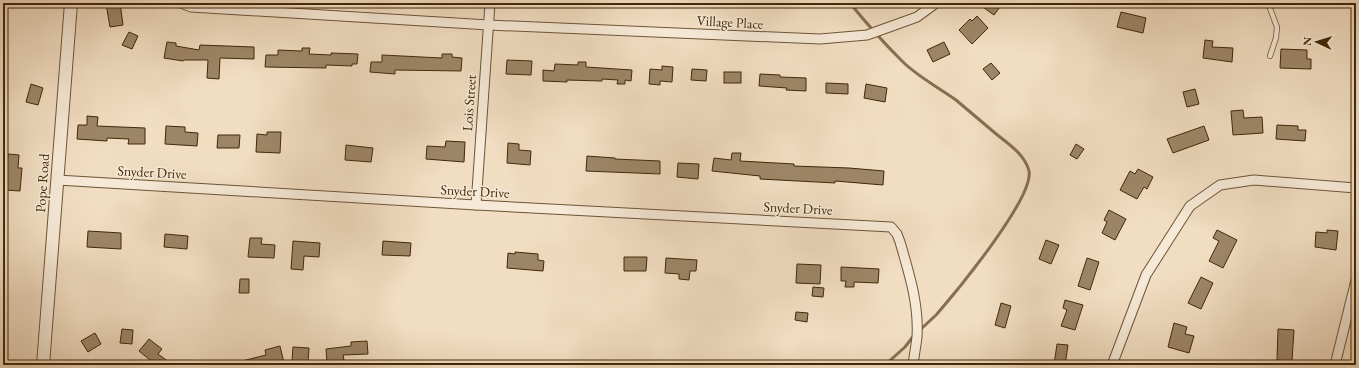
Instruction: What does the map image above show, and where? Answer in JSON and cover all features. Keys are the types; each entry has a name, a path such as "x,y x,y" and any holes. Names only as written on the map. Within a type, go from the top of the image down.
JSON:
{"street":[{"name":"Pope Road","path":"43,365 70,3"},
{"name":"Village Place","path":"181,3 191,7 489,25 820,39 867,35 917,17 936,3"},
{"name":"Lois Street","path":"476,205 490,3"},
{"name":"Snyder Drive","path":"57,180 476,205 891,227 897,234 900,242 914,293 917,319 917,337 913,365"},
{"path":"1112,365 1146,275 1190,206 1220,185 1254,180 1356,188"},
{"path":"1335,365 1356,280"}],"lane":[{"path":"1268,3 1277,26 1276,38 1270,56"}],"building":[{"path":"120,3 123,25 110,27 106,4"},
{"path":"977,3 1003,3 994,15"},
{"path":"1121,12 1146,18 1143,33 1117,27"},
{"path":"977,16 988,28 972,44 959,30 970,19 972,21"},
{"path":"129,32 138,36 132,49 122,45"},
{"path":"1205,40 1213,41 1212,47 1233,48 1232,62 1203,58"},
{"path":"167,42 176,43 176,46 199,50 200,45 254,47 254,59 220,58 219,79 207,78 208,60 183,61 164,58"},
{"path":"944,42 950,54 933,62 927,50"},
{"path":"302,48 310,48 309,54 358,54 357,64 352,64 352,66 326,65 326,68 265,67 266,55 278,55 278,50 302,51"},
{"path":"1281,49 1307,50 1307,59 1311,59 1311,69 1280,68"},
{"path":"442,54 452,54 452,57 462,58 461,71 395,70 395,74 370,72 371,62 382,62 382,55 442,58"},
{"path":"507,60 532,61 531,75 506,74"},
{"path":"578,62 586,62 586,67 632,70 631,81 625,80 625,84 617,84 618,80 602,79 602,81 543,81 543,70 554,71 555,64 578,65"},
{"path":"991,63 1000,73 992,80 983,69"},
{"path":"662,66 673,67 672,82 660,81 660,85 649,84 650,69 662,70"},
{"path":"692,69 707,70 706,81 691,80"},
{"path":"724,72 741,72 741,83 724,83"},
{"path":"760,74 780,75 780,77 806,78 806,91 759,86"},
{"path":"826,83 848,84 848,94 826,93"},
{"path":"31,84 43,88 38,105 26,102"},
{"path":"866,84 887,88 885,102 864,98"},
{"path":"1195,89 1199,104 1187,107 1183,92"},
{"path":"1243,110 1244,118 1262,117 1263,133 1233,135 1231,111"},
{"path":"87,116 98,117 97,126 145,128 145,144 128,144 129,139 107,138 107,141 77,139 78,125 87,125"},
{"path":"1277,125 1298,126 1298,130 1306,130 1305,141 1276,139"},
{"path":"166,126 185,127 185,132 198,133 197,146 165,144"},
{"path":"1204,126 1209,140 1173,153 1167,139"},
{"path":"267,132 281,132 280,153 256,152 257,134 267,135"},
{"path":"218,135 240,135 239,148 217,148"},
{"path":"446,141 465,142 464,162 426,159 427,146 445,147"},
{"path":"508,143 519,144 519,150 531,151 530,165 507,163"},
{"path":"1076,144 1084,149 1077,159 1070,155"},
{"path":"346,145 373,148 371,162 345,160"},
{"path":"732,153 741,153 740,161 794,164 794,166 884,171 883,185 835,181 835,183 760,179 760,176 712,171 714,158 731,160"},
{"path":"8,154 19,155 18,168 22,168 20,191 5,190"},
{"path":"587,156 660,161 660,174 586,171"},
{"path":"678,163 699,164 698,179 677,177"},
{"path":"1138,169 1153,177 1147,189 1144,187 1137,199 1120,190 1130,171 1135,174"},
{"path":"1109,210 1126,219 1115,240 1102,233 1107,222 1104,220"},
{"path":"1217,230 1237,240 1223,268 1209,261 1219,241 1213,238"},
{"path":"1327,230 1338,231 1336,250 1315,247 1316,232 1327,233"},
{"path":"88,231 121,233 121,249 87,247"},
{"path":"165,234 188,236 187,249 164,247"},
{"path":"250,238 262,238 261,244 275,245 274,258 248,257"},
{"path":"1046,240 1059,245 1051,264 1039,259"},
{"path":"293,241 320,243 319,257 304,256 303,270 291,269"},
{"path":"383,241 411,243 410,256 382,255"},
{"path":"515,252 538,254 538,260 544,261 543,271 507,268 508,253 515,254"},
{"path":"624,257 647,257 646,271 624,271"},
{"path":"666,258 697,260 696,271 690,271 689,280 679,279 679,274 665,273"},
{"path":"1087,258 1099,262 1090,290 1078,286"},
{"path":"797,264 821,265 820,284 796,283"},
{"path":"841,267 879,269 878,283 854,282 854,287 845,287 846,281 841,281"},
{"path":"1201,277 1213,283 1201,309 1188,303"},
{"path":"240,279 249,279 249,293 239,293"},
{"path":"813,287 824,288 823,297 812,296"},
{"path":"1065,300 1083,305 1075,330 1061,326 1067,310 1063,308"},
{"path":"1001,303 1011,306 1005,328 995,325"},
{"path":"796,312 808,313 807,322 795,320"},
{"path":"1174,323 1187,327 1185,334 1194,336 1189,353 1168,347"},
{"path":"122,329 133,330 132,344 120,343"},
{"path":"1278,329 1294,330 1292,361 1277,360"},
{"path":"95,333 101,344 88,352 81,341"},
{"path":"149,339 162,349 158,354 173,365 156,365 139,351"},
{"path":"367,341 368,354 343,355 344,360 327,362 326,349 351,346 351,342"},
{"path":"1057,344 1068,345 1065,365 1054,365"},
{"path":"280,346 284,363 278,365 238,365 238,362 266,355 265,350"},
{"path":"293,347 309,348 308,362 292,362"}],"waterway":[{"path":"850,3 875,33 908,67 956,100 1010,145 1024,159 1029,171 1027,184 1019,202 992,244 947,303 919,331"},
{"path":"885,365 905,347 915,334"}]}
